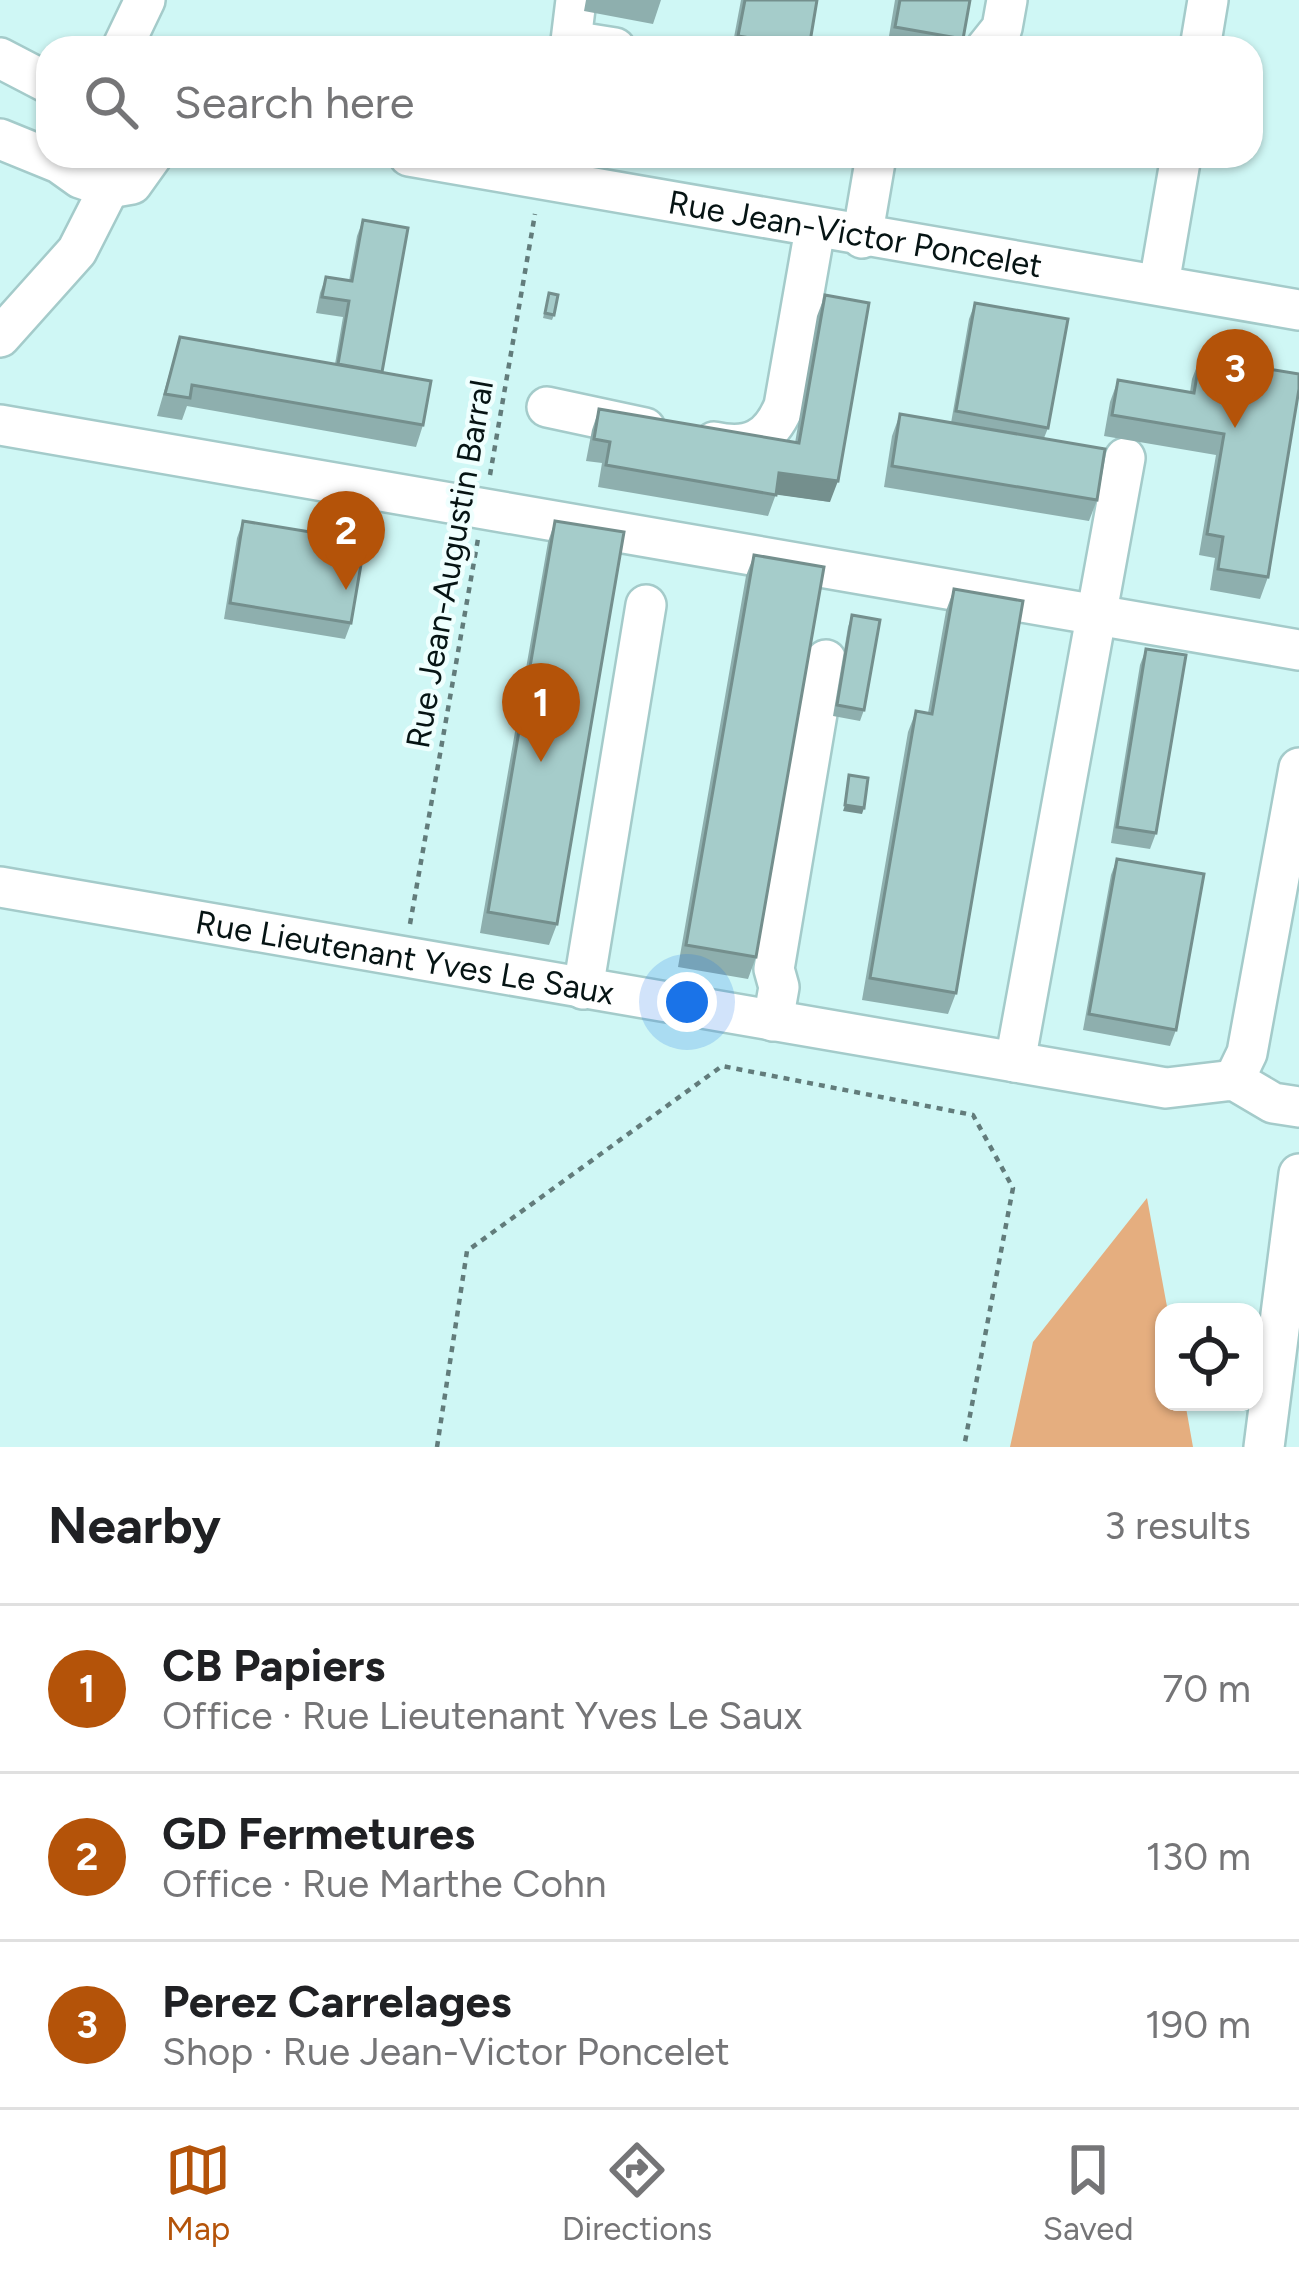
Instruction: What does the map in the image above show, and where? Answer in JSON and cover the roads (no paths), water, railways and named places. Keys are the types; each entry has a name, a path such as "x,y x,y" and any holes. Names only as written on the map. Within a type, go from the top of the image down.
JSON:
{"street":[{"path":"128,36 145,0"},
{"path":"572,36 576,0"},
{"path":"996,36 1002,28 1007,0"},
{"path":"1202,36 1208,0"},
{"path":"0,58 36,77"},
{"path":"0,139 36,151"},
{"path":"70,168 80,178 110,188 132,184 143,168"},
{"name":"Rue Jean-Victor Poncelet","path":"478,168 1299,310"},
{"path":"862,238 874,168"},
{"path":"1159,284 1179,168"},
{"path":"0,337 77,250 110,188"},
{"path":"547,407 732,446 773,431 784,406 815,229"},
{"path":"0,425 1299,650"},
{"path":"1015,1062 1125,458"},
{"path":"583,988 646,605"},
{"path":"772,1021 779,987 774,970 826,660"},
{"path":"1299,769 1286,915 1247,1053 1234,1080 1273,1102 1299,1107"},
{"name":"Rue Lieutenant Yves Le Saux","path":"0,887 1166,1088 1211,1087 1234,1080"},
{"path":"1264,1447 1299,1174"}],"place":[{"name":"Perez Carrelages","path":"1235,428"},
{"name":"GD Fermetures","path":"346,590"},
{"name":"CB Papiers","path":"541,762"}]}
